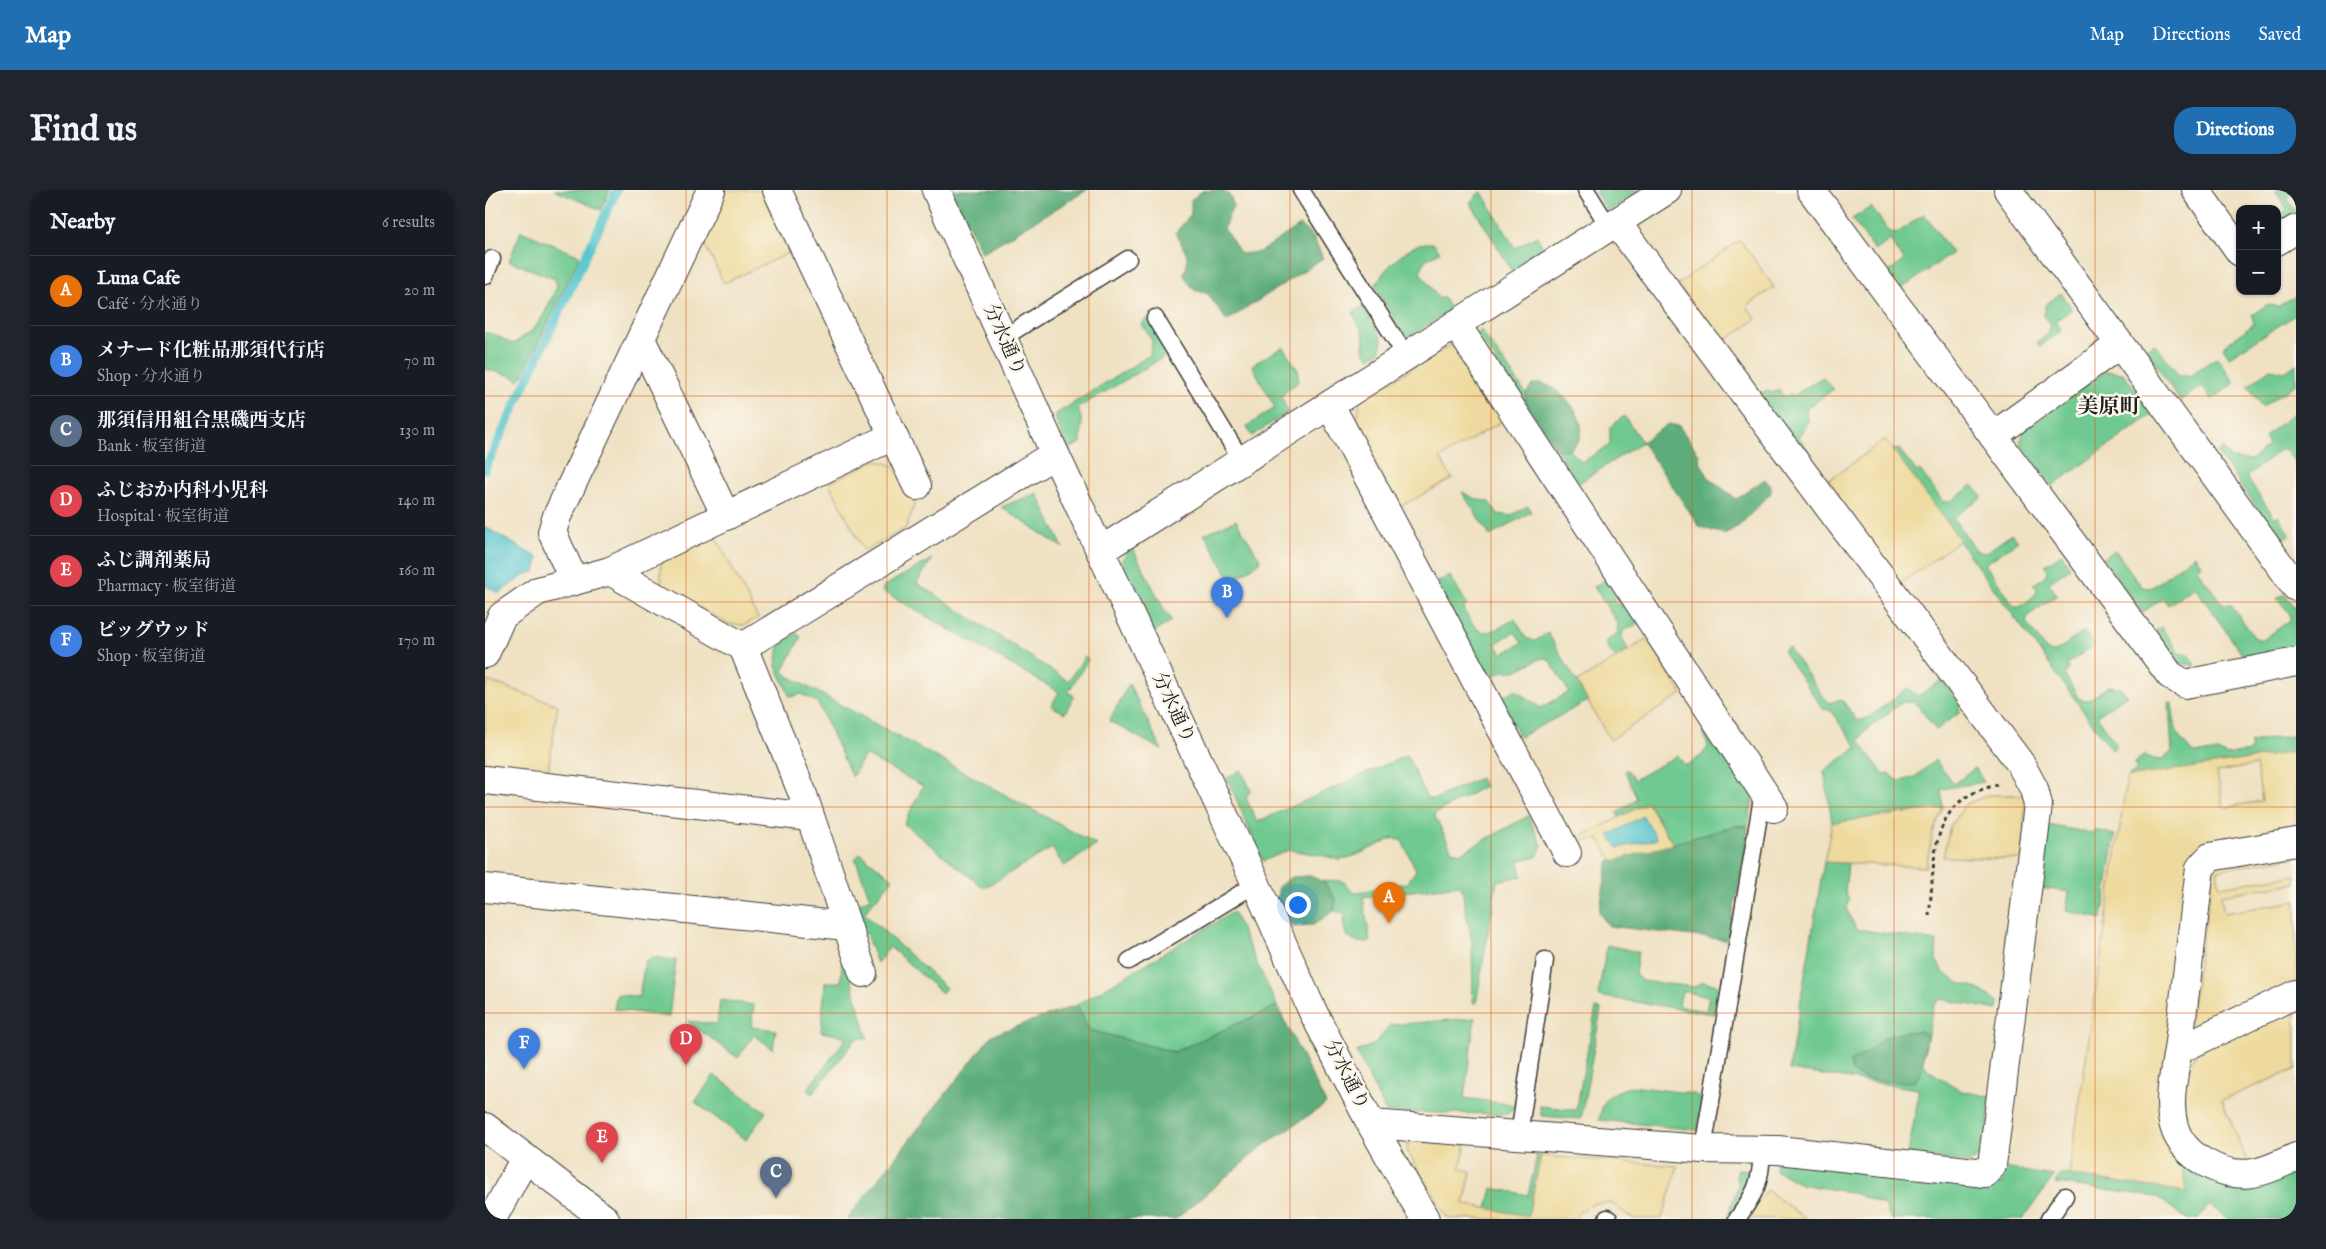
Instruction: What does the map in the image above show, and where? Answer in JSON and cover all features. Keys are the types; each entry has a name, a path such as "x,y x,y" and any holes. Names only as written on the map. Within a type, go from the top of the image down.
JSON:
{"street":[{"path":"574,581 552,532 557,516 711,190"},
{"path":"777,190 917,486"},
{"name":"分水通り","path":"936,190 1055,454 1312,1010 1371,1124 1425,1219"},
{"path":"1100,551 1667,190"},
{"path":"1811,190 2170,675 2185,684 2296,662"},
{"path":"2008,190 2296,587"},
{"path":"2196,190 2239,250"},
{"path":"1371,1124 1703,1149 1778,1150 1985,1173 1993,1165 2038,805 2031,782 2020,763 1815,487 1613,224"},
{"path":"2281,238 2296,229"},
{"path":"1456,324 1769,800"},
{"path":"641,339 726,516"},
{"path":"1993,436 2119,344"},
{"path":"1330,405 1567,853"},
{"path":"485,654 502,616 538,591 610,571 893,436"},
{"path":"743,647 1055,454"},
{"path":"610,571 743,647 802,792 863,973"},
{"path":"485,780 810,817"},
{"path":"2296,842 2210,857 2200,868 2170,1102 2174,1126 2185,1149 2204,1162 2225,1171 2252,1173 2272,1168 2296,1157"},
{"path":"485,888 847,926"},
{"path":"2178,1050 2296,994"},
{"path":"485,1127 605,1219"},
{"path":"491,1219 525,1158"}],"lane":[{"path":"1301,190 1406,356"},
{"path":"1586,190 1613,224"},
{"path":"485,276 491,259"},
{"path":"1003,338 1128,260"},
{"path":"1155,318 1242,461"},
{"path":"1703,1149 1769,800"},
{"path":"1129,961 1255,884"},
{"path":"1519,1135 1545,960"},
{"path":"1737,1219 1755,1194 1762,1175 1762,1150"},
{"path":"2049,1219 2065,1196"}],"path":[{"path":"1929,916 1938,840 1944,820 1955,804 1981,788 2031,782"}],"green space":[{"path":"554,190 610,190 601,210"},
{"path":"951,190 1087,190 982,253"},
{"path":"1222,190 1231,197 1233,206 1224,228 1241,254 1260,252 1300,225 1313,237 1323,258 1227,321 1208,294 1194,290 1183,274 1186,269 1187,258 1184,248 1175,233 1191,215 1191,200 1202,191"},
{"path":"1597,190 1640,190 1608,212 1595,192"},
{"path":"2275,190 2295,190 2287,198 2296,212 2281,221 2281,215 2287,210"},
{"path":"1481,191 1515,248 1537,236 1544,250 1512,271 1470,202"},
{"path":"1871,207 1889,231 1896,234 1924,214 1952,253 1901,289 1889,272 1904,260 1890,240 1875,251 1852,219"},
{"path":"521,231 580,256 519,380 512,376 485,369 485,332 496,335 512,344 522,338 541,320 557,286 555,279 509,261"},
{"path":"1433,243 1440,252 1425,260 1420,272 1439,299 1443,297 1451,310 1406,339 1375,286 1393,262 1411,248 1419,244"},
{"path":"2061,293 2072,309 2056,321 2061,331 2040,347 2037,342 2049,332 2051,326 2043,314 2045,313 2045,305"},
{"path":"2296,296 2296,315 2229,357 2223,347 2254,324 2252,315 2268,304 2277,307"},
{"path":"1363,306 1382,339 1380,352 1369,358 1363,349 1364,336 1353,313"},
{"path":"1148,317 1169,354 1078,408 1082,422 1081,443 1068,449 1056,421 1056,414 1150,355 1152,341 1142,324"},
{"path":"1481,330 1526,393 1526,404 1477,334"},
{"path":"2155,344 2179,376 2189,376 2217,357 2235,383 2211,400 2202,386 2180,401 2145,349"},
{"path":"1283,347 1298,370 1298,382 1281,396 1288,412 1252,436 1247,426 1275,408 1252,365"},
{"path":"2296,364 2296,384 2262,407 2248,386 2270,369 2285,372"},
{"path":"2106,371 2123,373 2153,414 2052,486 2020,443 2024,430"},
{"path":"1822,377 1834,389 1807,408 1806,415 1809,421 1799,437 1816,463 1812,467 1760,395 1766,390 1773,393 1779,389 1783,396 1795,395"},
{"path":"1540,383 1564,396 1576,412 1580,421 1580,438 1570,450 1556,449 1526,404 1526,393 1532,385"},
{"path":"2293,414 2296,418 2296,465 2286,450 2281,449 2246,477 2275,518 2278,516 2290,534 2281,541 2217,452 2223,448 2231,459 2251,460 2269,445 2265,436"},
{"path":"1624,416 1642,442 1579,483 1556,449 1570,450 1582,462 1610,445 1610,427"},
{"path":"1668,424 1679,426 1699,454 1700,462 1709,478 1736,499 1765,479 1771,487 1771,493 1739,526 1724,534 1700,527 1642,442"},
{"path":"1899,449 1917,472 1920,470 1943,502 1951,501 1973,485 1982,497 1953,518 1977,551 1985,553 2012,534 2018,541 1985,564 2015,607 2020,607 2035,595 2037,589 2033,585 2046,576 2047,570 2045,565 2062,554 2070,568 2049,583 2057,595 2028,616 2026,622 2047,651 2055,652 2084,631 2095,645 2067,664 2069,669 2065,675 2079,699 2088,700 2109,686 2121,688 2127,695 2097,716 2117,746 2112,750 1892,450"},
{"path":"1462,492 1476,499 1489,502 1498,514 1510,516 1528,506 1531,512 1490,536"},
{"path":"1037,493 1063,548 1001,507"},
{"path":"1236,520 1261,561 1232,582 1204,534"},
{"path":"1133,549 1172,621 1154,632 1121,562 1125,554"},
{"path":"2115,550 2142,587 2151,588 2195,555 2201,565 2197,568 2199,572 2223,605 2231,605 2255,638 2263,640 2290,620 2290,614 2277,598 2285,594 2296,609 2296,648 2246,660 2195,587 2168,605 2163,598 2142,613 2103,558"},
{"path":"932,559 917,583 1068,681 1085,656 1088,660 1068,692 1074,696 1065,713 1051,706 1059,692 882,591 884,586"},
{"path":"1450,576 1467,604 1463,609 1469,619 1480,630 1485,632 1497,629 1515,619 1526,638 1535,641 1548,633 1588,701 1520,737 1500,698 1515,690 1541,708 1569,692 1548,658 1542,658 1515,671 1503,671 1488,680 1436,582","holes":["1515,632 1522,643 1502,654 1496,643"]},
{"path":"1608,578 1617,593 1613,600 1617,605 1626,604 1639,623 1623,631 1622,638 1628,650 1616,658 1605,642 1617,634 1618,624 1594,587"},
{"path":"2161,627 2180,653 2187,653 2196,666 2179,663 2155,631"},
{"path":"796,633 801,637 783,671 788,676 1097,845 1064,866 1052,848 984,888 904,824 923,786 865,755 852,777 817,702 801,694 790,697 776,666 779,645"},
{"path":"1788,647 1828,703 1838,700 1843,701 1857,721 1868,718 1908,688 1918,696 1942,680 1960,704 1959,713 1936,730 1915,702 1902,702 1862,734 1859,741 1884,775 1889,774 1899,781 1915,777 1935,760 1954,784 1975,768 1984,782 1941,789 1943,808 1832,823 1824,771 1857,747 1830,710 1823,709 1783,651"},
{"path":"1129,684 1162,750 1109,721"},
{"path":"2169,703 2172,703 2175,727 2180,738 2193,753 2219,752 2227,755 2250,752 2251,742 2296,735 2296,752 2127,777 2137,769 2134,763 2145,755 2161,760 2172,752"},
{"path":"1709,724 1754,792 1748,825 1735,826 1673,844 1648,803 1619,817 1617,813 1637,799 1625,771 1627,769 1634,780 1678,755 1685,766 1701,756 1708,747 1703,730"},
{"path":"1407,755 1427,798 1434,799 1480,778 1485,786 1434,814 1452,851 1461,853 1528,816 1542,845 1537,857 1519,860 1522,876 1497,881 1476,1004 1473,1002 1472,943 1461,885 1363,897 1370,941 1357,942 1352,940 1345,932 1344,921 1346,914 1334,911 1336,900 1324,882 1341,881 1353,893 1407,883 1416,870 1402,841 1393,838 1357,855 1340,860 1289,850 1263,861 1227,778 1241,770 1251,790 1246,798 1257,822"},
{"path":"2047,825 2092,833 2095,830 2115,835 2102,919 2066,911 2069,892 2041,888"},
{"path":"1735,826 1748,826 1748,840 1729,934 1726,940 1609,926 1599,913 1608,862"},
{"path":"860,853 893,879 864,913 946,988 942,993 890,947 877,963 855,905 870,898 855,858"},
{"path":"1824,862 1848,863 1845,893 1849,899 1846,908 1856,929 1937,941 1936,960 1944,973 1959,983 1975,987 1999,1002 1998,1010 1940,999 1933,1007 1923,1062 1928,1070 1962,1091 1991,1097 1985,1151 1969,1163 1908,1154 1918,1089 1789,1070"},
{"path":"1310,876 1324,882 1336,900 1334,911 1313,925 1295,926 1281,909 1278,899 1278,887 1291,877"},
{"path":"1233,912 1277,1006 1174,1052 1089,1030 1077,1005"},
{"path":"1607,945 1638,952 1635,974 1642,981 1694,987 1703,982 1718,985 1713,1014 1598,996","holes":["1682,991 1709,997 1706,1011 1679,1006"]},
{"path":"652,957 676,960 669,1017 614,1009 617,994 639,997 645,961"},
{"path":"845,959 868,1039 857,1038 812,1094 807,1090 847,1037 821,1032 825,982 841,982 842,962"},
{"path":"720,1000 754,1005 751,1027 776,1030 773,1049 754,1035 738,1058 687,1021 717,1024"},
{"path":"1077,1005 1089,1030 1174,1052 1277,1006 1326,1104 1263,1146 1176,1219 847,1219 992,1035"},
{"path":"1596,1008 1601,1009 1581,1119 1541,1116 1540,1106 1576,1110"},
{"path":"1475,1018 1464,1098 1516,1105 1515,1109 1507,1114 1386,1112 1356,1052 1375,1044 1390,1025"},
{"path":"1920,1031 1927,1035 1921,1072 1915,1082 1868,1079 1854,1074 1852,1071 1850,1062 1869,1051 1883,1038 1903,1032"},
{"path":"714,1075 766,1112 746,1140 695,1102"},
{"path":"1632,1086 1694,1094 1702,1100 1698,1130 1599,1120 1603,1106 1609,1097 1618,1091"},
{"path":"1537,1155 1541,1156 1528,1216 1487,1209 1492,1188 1528,1195"},
{"path":"1776,1159 2002,1184 2004,1168 2054,1176 2023,1219 1890,1219 1886,1206 1853,1193 1801,1184 1775,1170"},
{"path":"2180,1160 2296,1167 2296,1219 2228,1219 2209,1205 2199,1219 2187,1219 2157,1197 2055,1183 2061,1174 2186,1192"},
{"path":"1738,1169 1753,1170 1752,1179 1732,1219 1727,1219 1738,1185 1736,1177"}],"sand":[{"path":"726,190 761,190 789,253 724,283 703,241"},
{"path":"1740,240 1774,287 1747,306 1756,319 1721,344 1678,284"},
{"path":"1451,345 1461,349 1506,419 1440,458 1452,479 1399,507 1356,427 1360,400"},
{"path":"1885,439 1960,540 1899,585 1824,484"},
{"path":"876,460 894,466 915,503 906,528 864,551 829,483"},
{"path":"716,537 758,618 744,625 728,624 661,587 661,562"},
{"path":"1647,639 1682,694 1610,740 1577,682"},
{"path":"488,681 558,705 547,778 485,770 485,689"},
{"path":"2296,752 2296,832 2196,849 2160,1104 2180,1160 2187,1192 2069,1175 2127,777","holes":["2256,765 2262,801 2223,808 2217,772"]},
{"path":"1989,795 2026,795 2022,859 1943,857 1950,826 1966,804"},
{"path":"1647,803 1673,844 1612,861 1599,839 1582,841 1577,839"},
{"path":"1943,808 1933,832 1926,867 1824,862 1832,823"},
{"path":"2296,852 2296,857 2217,870 2220,887 2296,875 2296,883 2221,895 2224,913 2296,901 2296,986 2195,1029 2189,1023 2214,866"},
{"path":"2296,1001 2296,1069 2222,1100 2248,1164 2207,1153 2185,1130 2183,1083 2189,1064 2214,1041 2231,1031"},
{"path":"1416,1139 1466,1145 1460,1168 1471,1172 1464,1204 1528,1216 1541,1156 1678,1166 1662,1219 1633,1219 1611,1203 1594,1203 1579,1212 1574,1219 1448,1219 1407,1151 1408,1144"},
{"path":"1767,1190 1806,1219 1746,1219"}],"water":[{"path":"485,527 538,558 535,572 526,574 499,593 485,585"},
{"path":"1643,816 1657,839 1618,848 1609,835"}],"waterway":[{"path":"485,469 617,190"}],"place":[{"name":"メナード化粧品那須代行店","path":"1227,618"},
{"name":"Luna Cafe","path":"1389,923"},
{"name":"ふじおか内科小児科","path":"686,1065"},
{"name":"ビッグウッド","path":"524,1069"},
{"name":"ふじ調剤薬局","path":"602,1163"},
{"name":"那須信用組合黒磯西支店","path":"776,1198"}],"district":[{"name":"美原町","path":"2109,407"}]}
